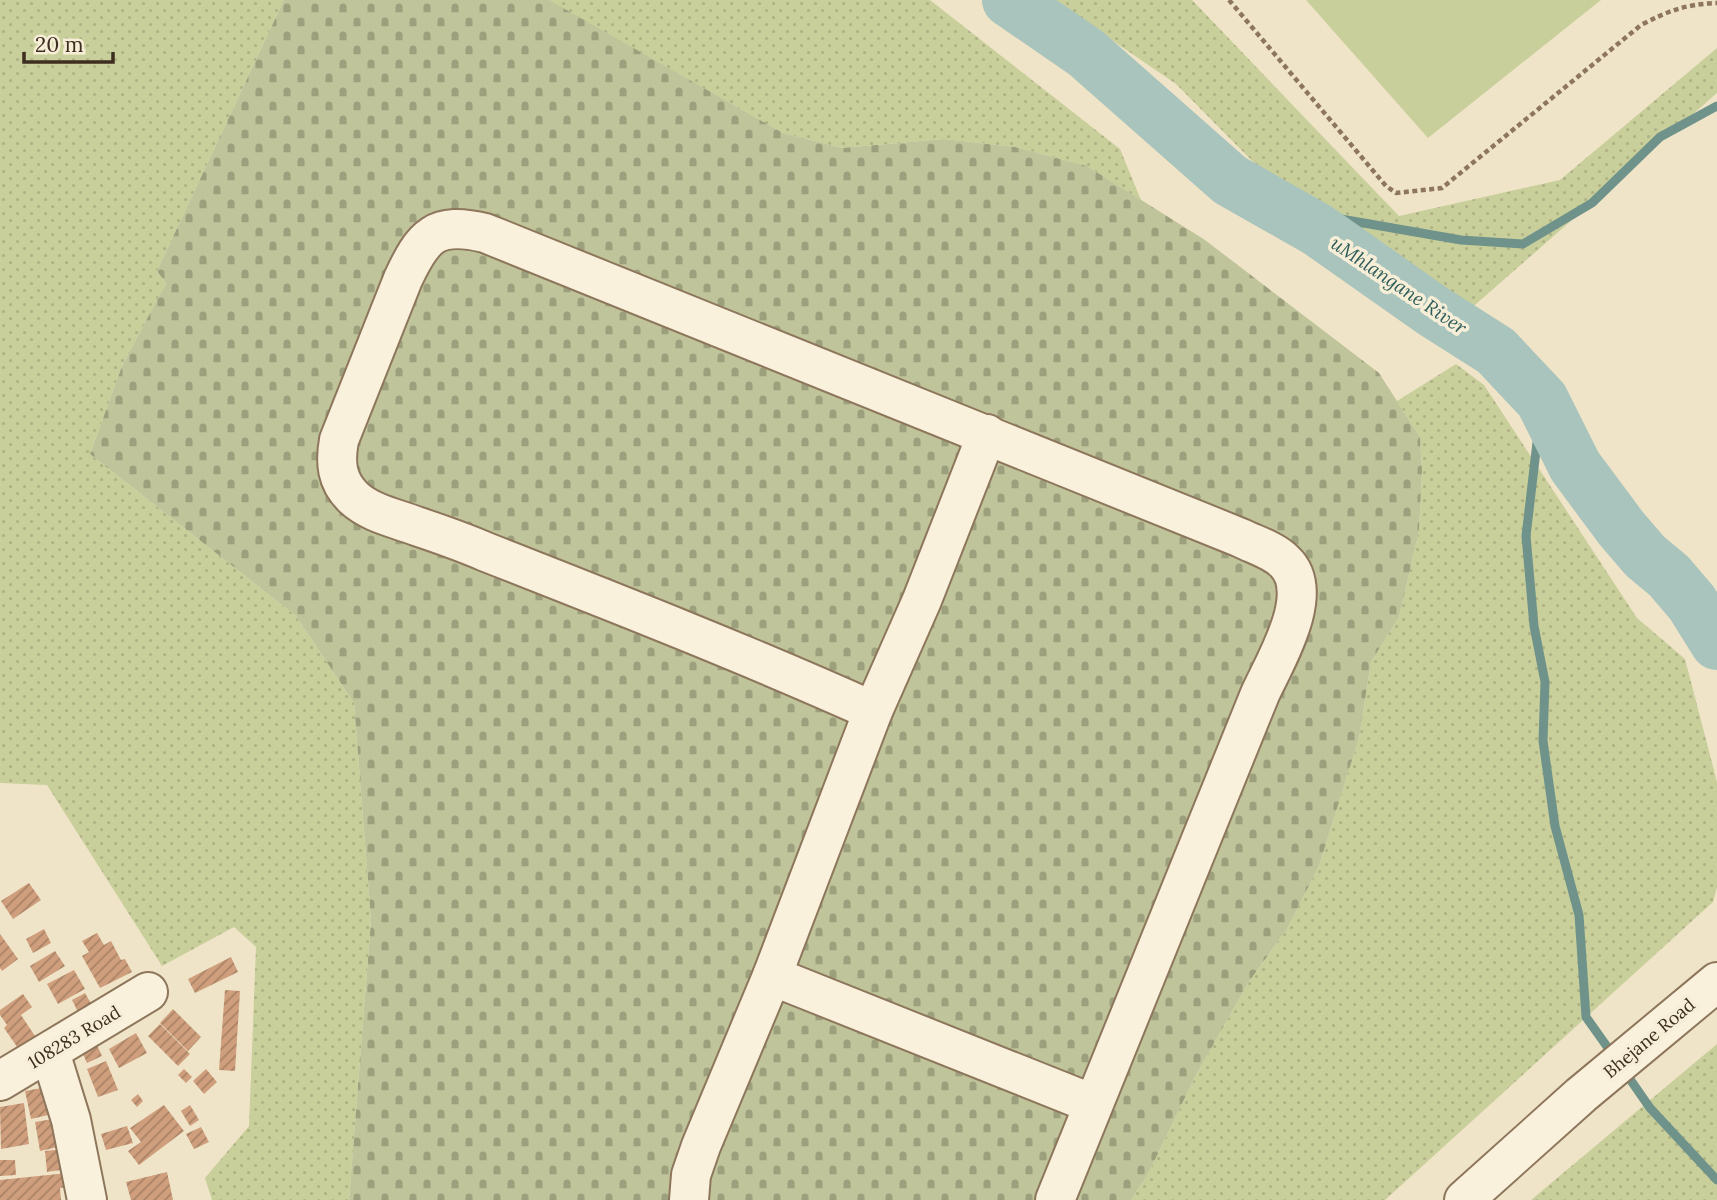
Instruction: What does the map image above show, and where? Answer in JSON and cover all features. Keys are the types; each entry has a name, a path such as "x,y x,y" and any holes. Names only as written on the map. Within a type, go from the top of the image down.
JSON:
{"street":[{"path":"873,711 784,671 605,598 450,537 373,511 345,489 336,460 339,440 350,408 415,253 437,232 466,228 544,256 986,433 1271,552 1285,562 1294,574 1297,601 1291,624 1055,1200"},
{"path":"689,1200 691,1175 701,1146 772,976 873,711 922,600 986,433"},
{"path":"772,976 1093,1104"},
{"name":"Bhejane Road","path":"1464,1200 1581,1095 1717,982"},
{"name":"108283 Road","path":"0,1082 148,992"},
{"path":"50,1052 71,1120 84,1174 87,1200"}],"path":[{"path":"1229,0 1386,186 1396,193 1442,188 1641,25 1667,11 1687,5 1717,3"}],"green space":[{"path":"0,0 284,0 157,271 166,283 122,366 90,454 296,616 354,703 371,920 349,1200 212,1200 205,1178 249,1126 256,947 234,927 162,966 47,785 0,783"},
{"path":"284,0 549,0 783,133 842,148 944,139 1015,147 1087,166 1205,240 1379,373 1420,437 1422,471 1419,531 1399,617 1371,662 1359,738 1319,866 1287,929 1248,983 1195,1077 1148,1174 1131,1200 349,1200 371,920 354,703 296,616 90,454 122,366 166,283 157,271"},
{"path":"547,0 930,0 1120,149 1141,200 1087,166 1015,147 944,139 842,148 783,133"},
{"path":"1022,0 1192,0 1399,216 1560,180 1717,48 1717,93 1459,319 1277,186 1176,84 1103,34"},
{"path":"1306,0 1601,0 1428,138"},
{"path":"1456,364 1484,385 1637,618 1685,659 1717,782 1717,887 1713,902 1385,1200 1131,1200 1148,1174 1195,1077 1248,983 1287,929 1319,866 1359,738 1371,662 1399,617 1419,531 1422,471 1420,437 1397,401"},
{"path":"1717,1044 1717,1200 1531,1200"}],"building":[{"path":"29,883 41,900 13,919 1,901"},
{"path":"44,929 51,943 33,953 26,939"},
{"path":"97,933 104,945 111,941 121,960 125,959 132,972 100,988 82,956 89,952 82,941"},
{"path":"0,934 18,959 2,971 0,968"},
{"path":"55,951 65,966 39,982 30,966"},
{"path":"231,957 238,972 195,993 188,979"},
{"path":"74,970 85,989 58,1004 47,984"},
{"path":"225,990 240,991 235,1071 219,1070"},
{"path":"85,993 93,1007 79,1014 72,1000"},
{"path":"23,994 32,1007 21,1015 39,1042 22,1054 4,1028 7,1025 0,1015 0,1010"},
{"path":"173,1009 201,1037 188,1051 160,1023"},
{"path":"160,1024 190,1054 178,1066 148,1036"},
{"path":"136,1033 147,1053 119,1068 109,1049"},
{"path":"97,1045 102,1056 87,1063 82,1052"},
{"path":"106,1061 118,1090 98,1097 87,1069"},
{"path":"184,1069 192,1077 186,1083 178,1075"},
{"path":"206,1069 217,1082 204,1094 193,1081"},
{"path":"47,1087 53,1114 31,1119 25,1091"},
{"path":"138,1094 143,1101 137,1107 131,1100"},
{"path":"24,1103 29,1144 1,1149 0,1107"},
{"path":"164,1105 184,1131 139,1165 128,1151 141,1142 130,1128"},
{"path":"190,1105 199,1120 190,1126 181,1111"},
{"path":"53,1119 58,1147 40,1151 35,1122"},
{"path":"127,1126 133,1143 106,1150 101,1134"},
{"path":"201,1127 209,1142 194,1149 186,1134"},
{"path":"72,1148 75,1168 47,1172 45,1151"},
{"path":"0,1160 15,1160 16,1175 0,1176"},
{"path":"77,1172 78,1186 60,1188 61,1200 0,1200 0,1180"},
{"path":"167,1172 173,1200 131,1200 126,1182"}],"waterway":[{"name":"uMhlangane River","path":"1009,0 1086,53 1230,180 1318,230 1433,311 1496,351 1542,400 1575,466 1621,528 1692,603 1717,643"},
{"path":"1278,208 1461,240 1523,244 1592,203 1660,137 1717,106"},
{"path":"1542,400 1526,536 1534,626 1545,682 1543,741 1555,826 1579,915 1586,1017 1613,1055"},
{"path":"1625,1072 1650,1108 1717,1180"}]}
